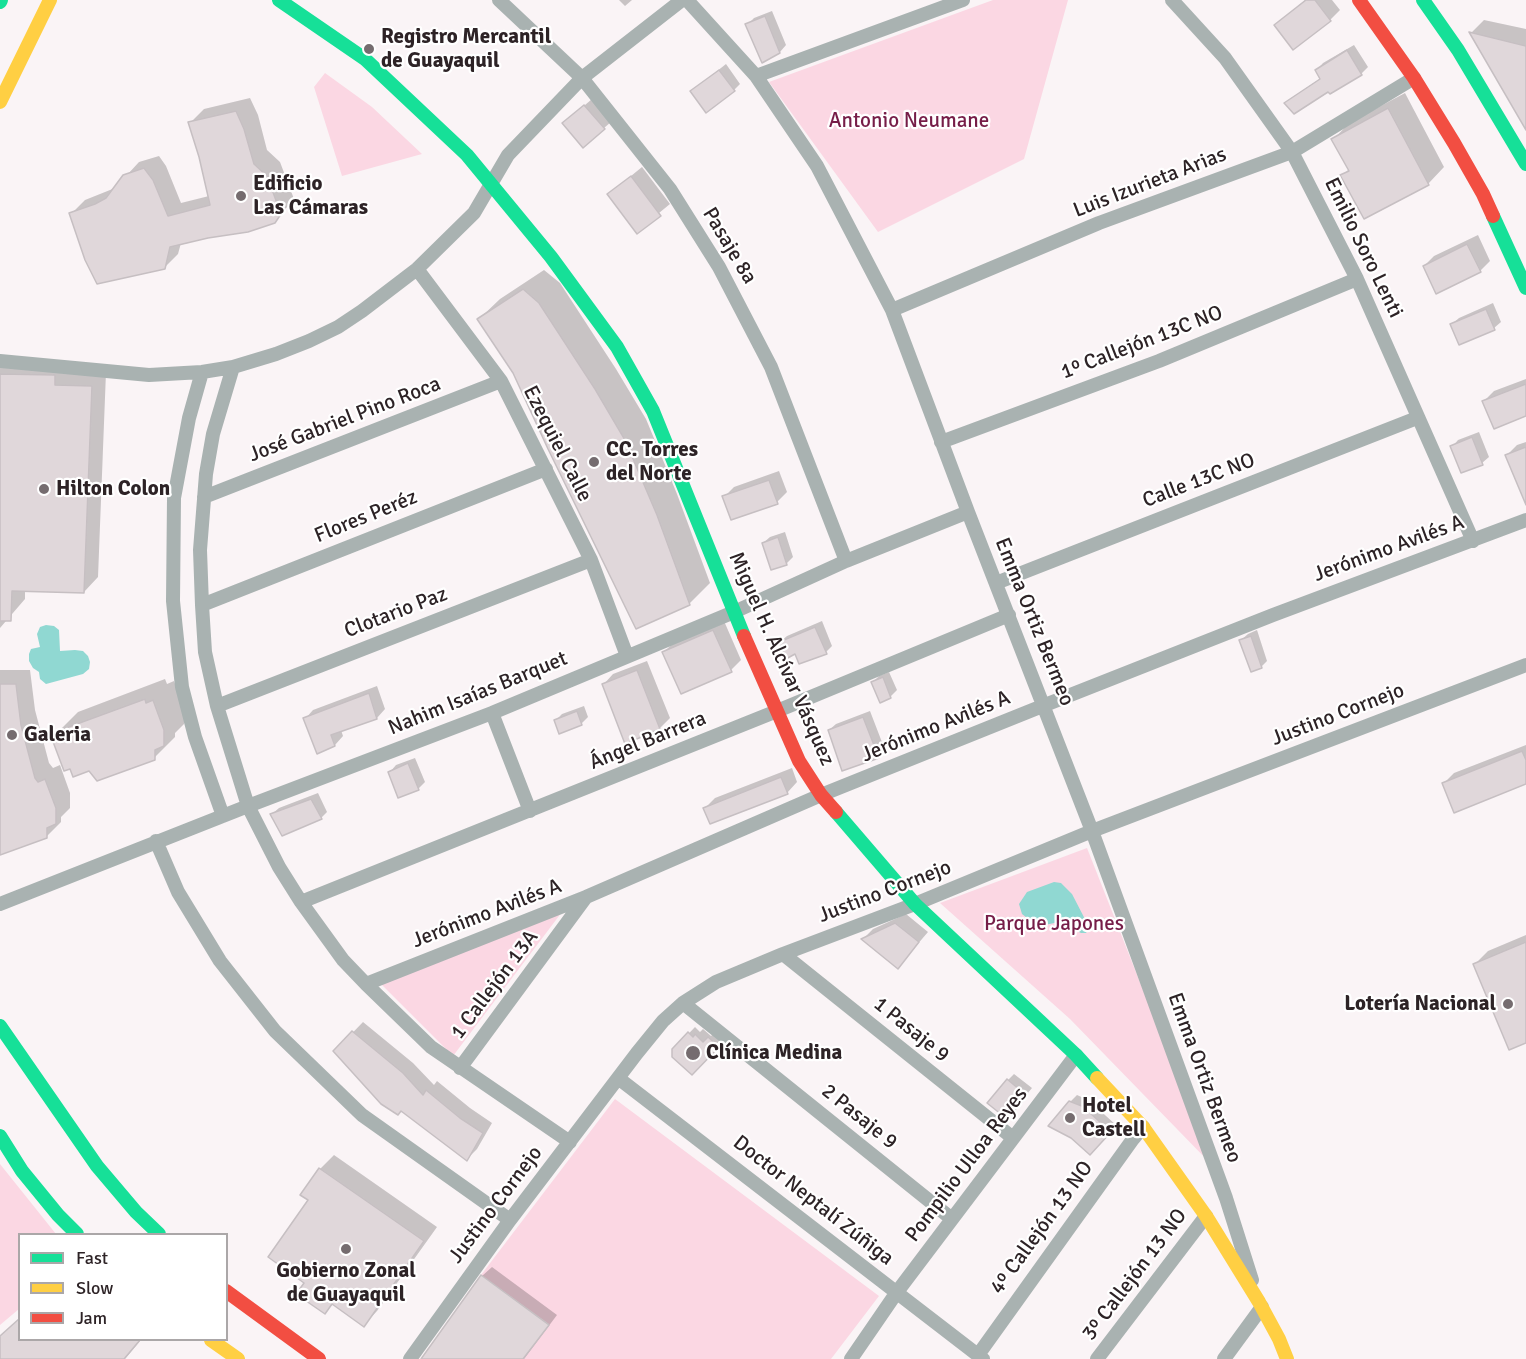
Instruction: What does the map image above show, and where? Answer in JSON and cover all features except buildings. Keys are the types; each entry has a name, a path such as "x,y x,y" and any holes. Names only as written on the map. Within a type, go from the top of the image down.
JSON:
{"street":[{"path":"0,102 50,0"},
{"name":"Miguel H. Alcívar Vásquez","path":"279,0 365,59 467,155 550,257 617,347 652,411 777,711 800,761 822,795 915,904 1076,1055 1143,1127 1206,1216 1261,1305 1287,1359"},
{"name":"Pasaje 8a","path":"499,0 582,78 670,189 719,267 771,367 846,561"},
{"path":"0,361 149,375 202,372 233,367 276,354 338,327 417,268 474,213 508,155 582,78 682,0"},
{"name":"Emma Ortiz Bermeo","path":"687,0 756,76 816,166 892,310 1092,831 1226,1198 1261,1305"},
{"path":"756,76 963,0"},
{"name":"Emilio Soro Lenti","path":"1172,0 1225,58 1292,152 1357,279 1473,540"},
{"path":"1359,0 1414,78 1483,194 1526,288"},
{"path":"1423,0 1464,59 1526,164"},
{"name":"Luis Izurieta Arias","path":"892,310 1099,223 1292,152 1414,78"},
{"name":"Ezequiel Calle","path":"417,268 501,381 591,560 627,656"},
{"name":"1º Callejón 13C NO","path":"941,442 1160,361 1357,279"},
{"path":"233,367 213,434 204,497 200,550 205,652 217,706 248,806 279,867 343,960 431,1047 570,1142"},
{"path":"202,372 189,418 174,498 173,601 182,687 195,737 223,816"},
{"name":"José Gabriel Pino Roca","path":"204,497 501,381"},
{"name":"Calle 13C NO","path":"996,584 1417,418"},
{"name":"Flores Peréz","path":"202,605 546,469"},
{"name":"Nahim Isaías Barquet","path":"0,904 492,713 734,612 846,561 968,512"},
{"name":"Jerónimo Avilés A","path":"366,984 586,897 822,795 1045,705 1273,615 1526,520"},
{"name":"Clotario Paz","path":"217,706 591,560"},
{"name":"Ángel Barrera","path":"301,902 777,711 1009,615"},
{"name":"Justino Cornejo","path":"410,1359 510,1220 663,1021 684,1003 716,982 1092,831 1526,665"},
{"path":"492,713 530,811"},
{"path":"156,842 178,892 220,961 275,1031 362,1116 510,1220"},
{"name":"1 Callejón 13A","path":"460,1068 586,897"},
{"name":"1 Pasaje 9","path":"783,954 1013,1138"},
{"name":"2 Pasaje 9","path":"684,1003 952,1219"},
{"path":"0,1026 97,1166 136,1212 158,1233"},
{"name":"Pompilio Ulloa Reyes","path":"851,1359 897,1292 1076,1055"},
{"name":"Doctor Neptalí Zúñiga","path":"618,1078 980,1357"},
{"name":"4º Callejón 13 NO","path":"980,1357 1143,1127"},
{"path":"0,1136 22,1170 58,1215 76,1233"},
{"name":"3º Callejón 13 NO","path":"1097,1359 1206,1216"},
{"path":"228,1292 320,1359"},
{"path":"1224,1359 1261,1305"},
{"path":"212,1341 238,1359"}],"green space":[{"name":"Antonio Neumane","path":"993,0 1068,0 1024,159 878,232 769,82"},
{"path":"325,73 372,107 422,154 342,176 314,87"},
{"name":"Parque Japones","path":"1087,848 1212,1165 1070,1019 940,903"},
{"path":"562,912 453,1056 381,984"},
{"path":"615,1099 879,1296 831,1359 523,1359 549,1324 481,1275"},
{"path":"0,1164 55,1233 18,1233 18,1310 0,1325"}],"water":[{"path":"54,626 59,630 60,651 83,651 88,656 89,669 83,674 46,684 40,679 39,672 29,661 29,654 31,649 40,647 37,634 40,627"},
{"path":"1054,882 1061,883 1072,894 1087,923 1086,933 1081,933 1059,922 1040,926 1022,914 1019,904 1027,892"}],"traffic: fast":[{"path":"279,0 365,59 467,155 551,257 617,347 653,411 744,636"},
{"path":"1423,0 1458,50 1526,164"},
{"path":"1493,216 1526,288"},
{"path":"836,812 915,904 1076,1055 1097,1078"},
{"path":"0,1026 97,1166 136,1212 158,1233"},
{"path":"0,1136 22,1171 76,1233"}],"traffic: slow":[{"path":"0,102 50,0"},
{"path":"1097,1078 1143,1127 1206,1216 1259,1302 1287,1359"},
{"path":"212,1341 238,1359"}],"traffic: jam":[{"path":"1359,0 1414,78 1454,143 1493,216"},
{"path":"744,636 799,761 821,795 836,812"},
{"path":"228,1292 319,1359"}],"place":[{"name":"Registro Mercantil de Guayaquil","path":"369,49"},
{"name":"Edificio Las Cámaras","path":"241,196"},
{"name":"CC. Torres del Norte","path":"594,462"},
{"name":"Hilton Colon","path":"44,489"},
{"name":"Galeria","path":"12,735"},
{"name":"Lotería Nacional","path":"1508,1004"},
{"name":"Clínica Medina","path":"693,1053"},
{"name":"Hotel Castell","path":"1070,1118"},
{"name":"Gobierno Zonal de Guayaquil","path":"346,1249"}]}
